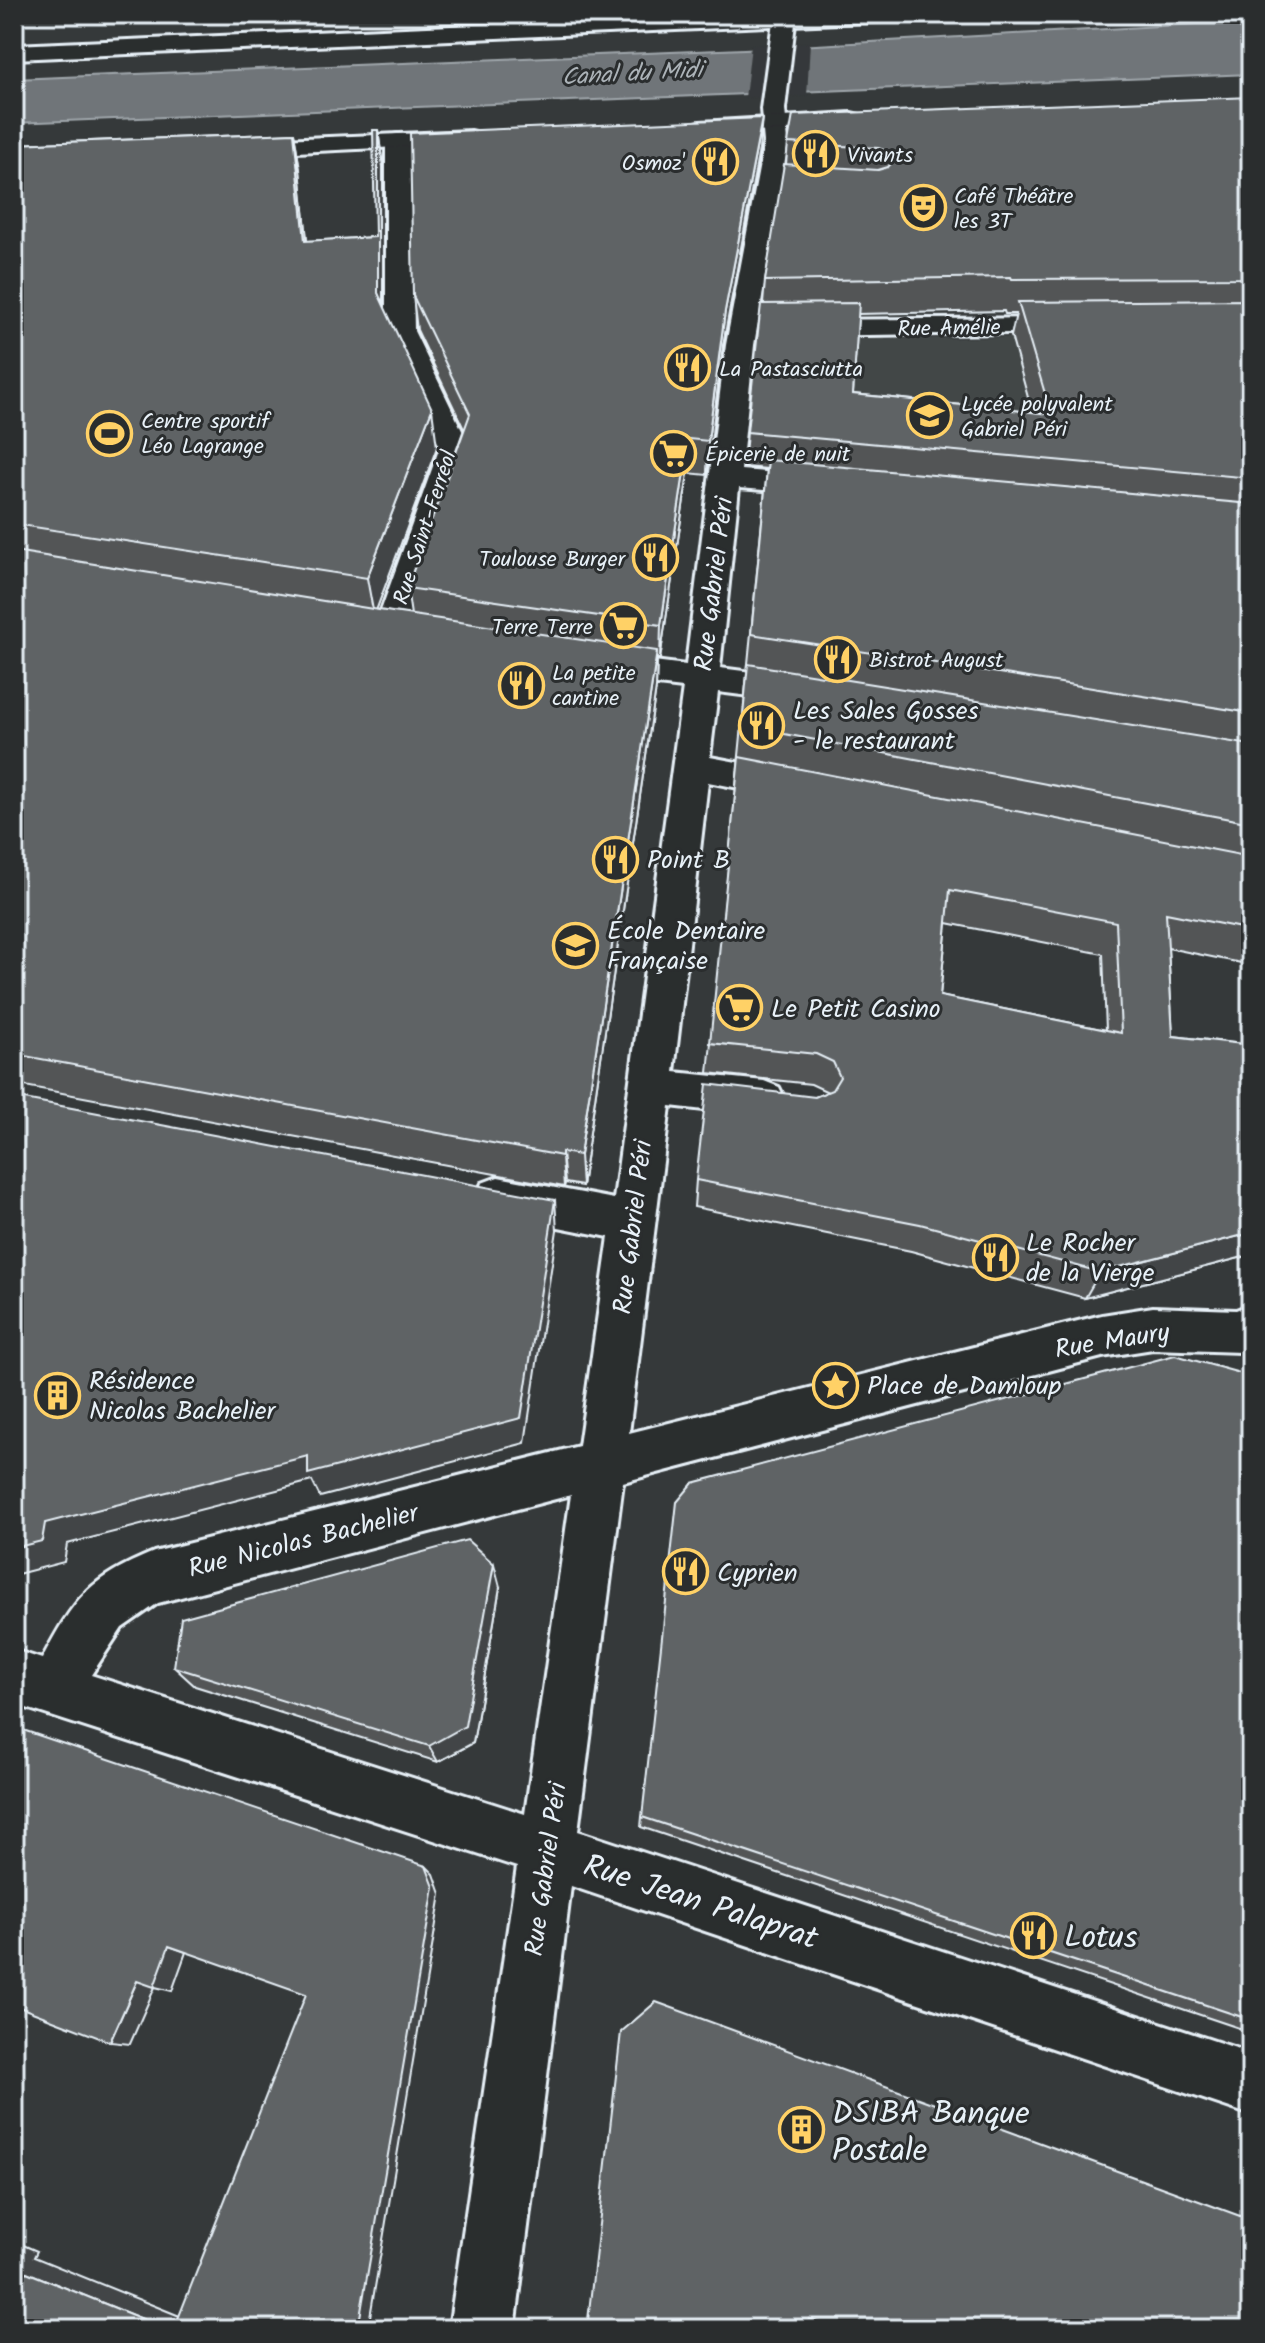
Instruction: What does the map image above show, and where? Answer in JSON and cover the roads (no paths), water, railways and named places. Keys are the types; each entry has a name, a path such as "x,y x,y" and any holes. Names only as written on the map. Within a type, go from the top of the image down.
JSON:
{"street":[{"path":"14,52 783,22 884,14"},
{"name":"Rue Gabriel Péri","path":"482,2329 651,1087 743,328 776,142 774,116 783,22"},
{"path":"678,130 774,116 870,119"},
{"path":"214,149 491,137"},
{"name":"Rue Saint-Ferréol","path":"386,634 399,608 455,447 400,331 398,141"},
{"path":"768,187 795,189"},
{"name":"Rue Amélie","path":"743,328 1093,325"},
{"path":"725,478 864,489"},
{"path":"559,660 663,676 739,680 842,697"},
{"path":"691,766 836,794"},
{"path":"651,1087 795,1103"},
{"path":"454,1188 633,1222"},
{"name":"Rue Maury","path":"601,1464 1102,1336 1153,1328 1248,1331"},
{"name":"Rue Nicolas Bachelier","path":"34,1683 125,1589 154,1578 601,1464"},
{"name":"Rue Jean Palaprat","path":"34,1683 547,1849 1251,2084"}],"water":[{"name":"Canal du Midi","path":"1251,21 1251,74 14,123 14,79 744,49"}],"place":[{"name":"Vivants","path":"816,154"},
{"name":"Osmoz'","path":"716,162"},
{"name":"Café Théâtre les 3T","path":"923,208"},
{"name":"La Pastasciutta","path":"688,368"},
{"name":"Lycée polyvalent Gabriel Péri","path":"930,416"},
{"name":"Centre sportif Léo Lagrange","path":"110,433"},
{"name":"Épicerie de nuit","path":"674,453"},
{"name":"Toulouse Burger","path":"656,558"},
{"name":"Terre Terre","path":"624,626"},
{"name":"Bistrot August","path":"838,659"},
{"name":"La petite cantine","path":"521,685"},
{"name":"Les Sales Gosses - le restaurant","path":"762,725"},
{"name":"Point B","path":"616,859"},
{"name":"École Dentaire Française","path":"576,945"},
{"name":"Le Petit Casino","path":"740,1008"},
{"name":"Le Rocher de la Vierge","path":"995,1257"},
{"name":"Place de Damloup","path":"836,1385"},
{"name":"Résidence Nicolas Bachelier","path":"58,1395"},
{"name":"Cyprien","path":"686,1572"},
{"name":"Lotus","path":"1033,1936"},
{"name":"DSIBA Banque Postale","path":"801,2130"}]}
